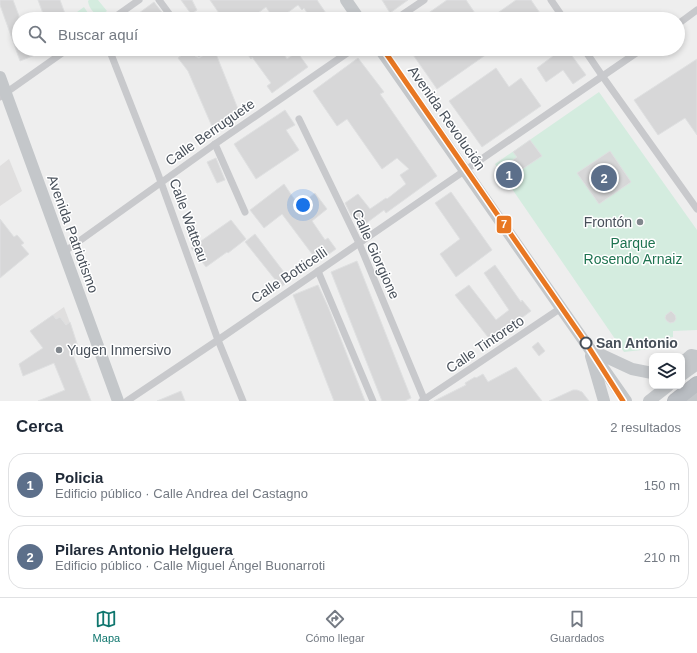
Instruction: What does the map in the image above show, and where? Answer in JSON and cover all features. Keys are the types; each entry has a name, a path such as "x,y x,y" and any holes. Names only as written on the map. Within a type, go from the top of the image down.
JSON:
{"highway":[{"path":"675,401 697,384"},
{"path":"684,401 697,391"}],"main road":[{"path":"346,0 354,12"},
{"name":"Avenida Revolución","path":"385,56 626,401"},
{"name":"Avenida Patriotismo","path":"0,77 3,95 64,252 118,401"},
{"path":"590,349 632,369 649,372"},
{"path":"590,349 604,401"},
{"path":"685,360 691,355 697,356"},
{"path":"685,373 697,364"},
{"path":"649,401 664,389"},
{"path":"690,401 697,395"}],"street":[{"path":"122,12 139,0"},
{"path":"159,0 168,12"},
{"path":"406,12 424,0"},
{"path":"551,0 559,12"},
{"path":"685,19 697,10"},
{"path":"3,95 58,56"},
{"name":"Calle Watteau","path":"112,56 158,174 218,340 243,401"},
{"name":"Calle Berruguete","path":"64,252 215,144 343,56"},
{"path":"588,56 602,77 697,208"},
{"name":"Calle Botticelli","path":"127,401 632,56"},
{"name":"Calle Giorgione","path":"299,119 359,243 424,400"},
{"path":"215,144 245,212"},
{"path":"318,271 373,401"},
{"name":"Calle Tintoreto","path":"424,400 561,308"}],"shaded area":[{"path":"9,159 22,191 0,206 0,166"},
{"path":"64,307 72,328 43,348 30,331"}],"green space":[{"path":"98,0 107,11 93,12 88,1"},
{"path":"84,7 87,12 77,12"},
{"name":"Parque Rosendo Arnaiz","path":"599,92 697,230 697,330 673,331 673,337 652,340 650,349 624,352 495,164"}],"building":[{"path":"0,0 13,0 18,12 12,12 12,39 0,5"},
{"path":"38,0 60,0 64,12 42,12"},
{"path":"181,0 192,0 197,10 190,12"},
{"path":"210,0 317,0 325,12 307,12 304,8 302,10 298,5 288,12 269,12 266,7 259,12 218,12"},
{"path":"382,0 408,0 391,12 389,12"},
{"path":"447,0 466,0 474,12 430,12"},
{"path":"516,0 531,0 539,12 499,12"},
{"path":"154,2 162,12 140,12"},
{"path":"18,56 32,56 20,61"},
{"path":"181,56 195,56 199,58 202,56 217,56 240,114 214,131 188,71 178,58"},
{"path":"249,56 285,56 287,59 291,56 300,56 308,67 272,93 267,86 271,83 252,57 251,59"},
{"path":"414,56 484,56 437,89"},
{"path":"553,56 572,56 586,75 573,84 563,70 546,82 537,68"},
{"path":"358,58 384,92 380,94 437,176 386,213 384,210 361,227 351,215 345,203 358,194 370,209 386,198 387,199 406,184 400,175 409,169 397,158 382,169 347,119 337,126 313,91"},
{"path":"697,59 697,135 685,118 658,135 634,100"},
{"path":"496,68 509,87 521,78 541,106 482,147 449,101"},
{"path":"285,110 295,125 286,130 299,150 256,179 234,144"},
{"path":"530,140 542,156 515,174 519,180 511,186 499,170 517,157 513,152"},
{"path":"610,151 631,182 599,204 577,173"},
{"path":"216,158 225,180 217,183 207,162"},
{"path":"284,184 299,206 315,193 327,209 312,221 325,240 328,238 336,249 318,262 282,214 264,228 250,210"},
{"path":"451,192 492,250 456,277 440,254 460,239 435,203"},
{"path":"0,219 14,237 17,235 24,243 21,245 29,254 0,278"},
{"path":"231,220 246,239 206,267 191,248"},
{"path":"255,234 290,280 281,287 245,242"},
{"path":"357,261 411,398 405,401 382,401 331,272"},
{"path":"495,265 521,302 522,300 531,311 491,341 455,295 469,285 496,320 509,310 484,273"},
{"path":"318,285 365,401 334,401 293,295"},
{"path":"671,311 675,315 676,319 674,322 670,323 665,318"},
{"path":"53,315 56,319 60,317 66,325 70,322 80,353 73,355 91,401 38,401 65,390 54,363 23,376 19,364 43,348 30,331"},
{"path":"538,342 545,351 539,356 532,347"},
{"path":"516,367 542,401 434,401 466,385 465,383 475,377 476,378 483,374 488,382"},
{"path":"573,390 582,392 589,401 549,401"},
{"path":"181,391 185,401 157,401"}],"transit line":[{"name":"7","path":"388,56 586,343 623,401"}],"place":[{"name":"Policia","path":"509,175"},
{"name":"Pilares Antonio Helguera","path":"604,178"},
{"name":"Frontón","path":"640,222"},
{"name":"San Antonio","path":"586,343"},
{"name":"Yugen Inmersivo","path":"59,350"}]}
